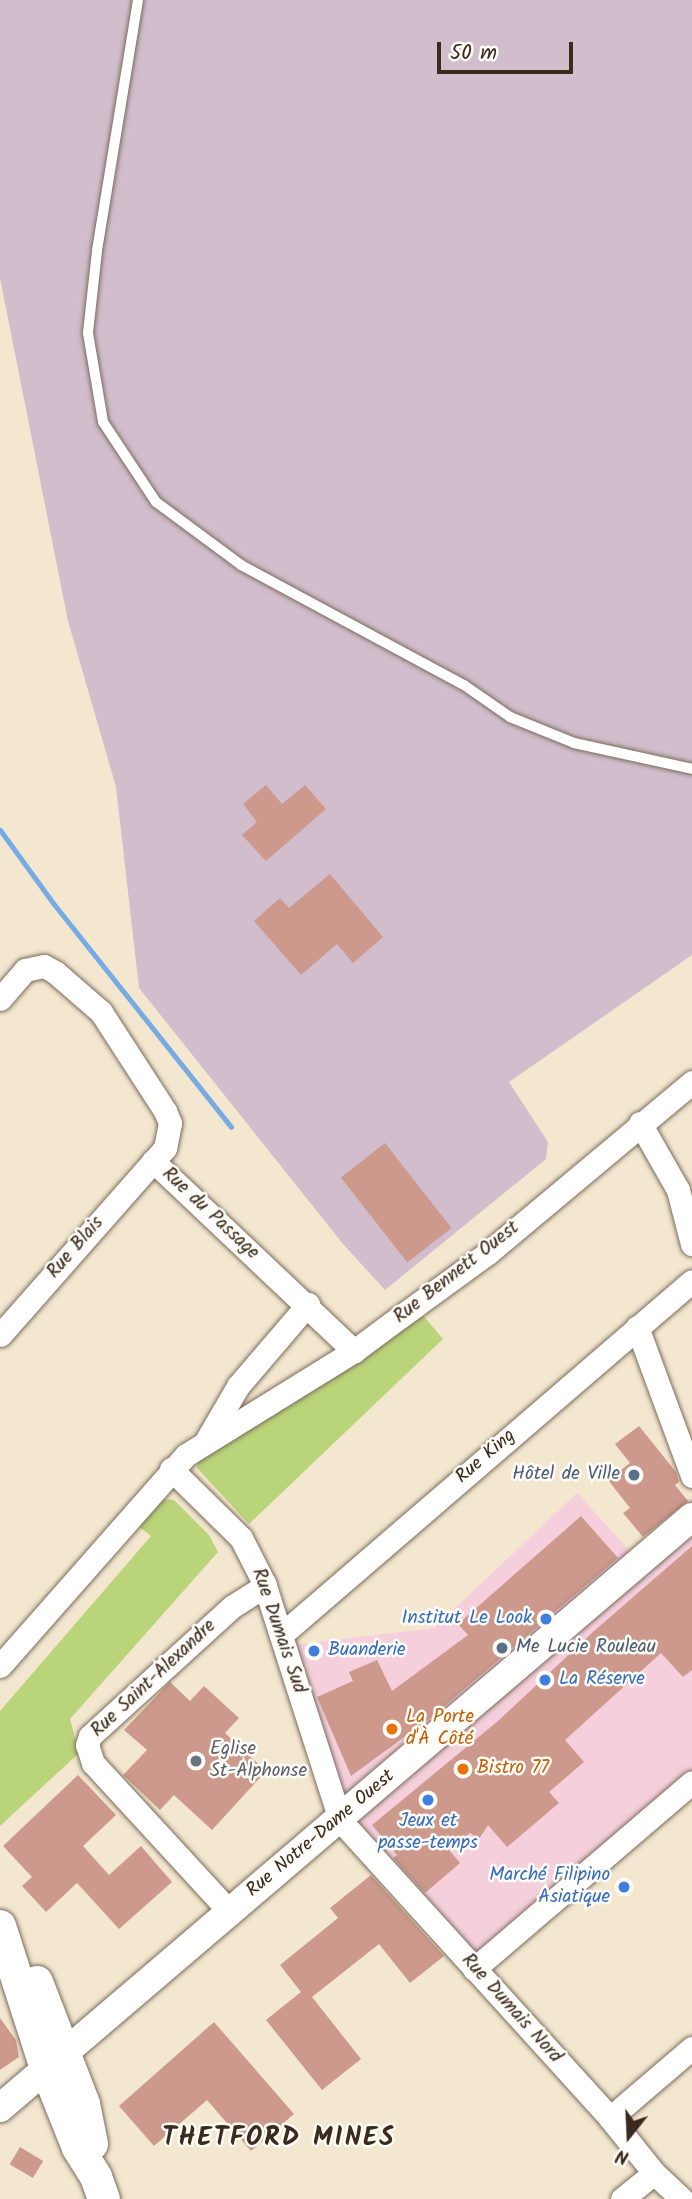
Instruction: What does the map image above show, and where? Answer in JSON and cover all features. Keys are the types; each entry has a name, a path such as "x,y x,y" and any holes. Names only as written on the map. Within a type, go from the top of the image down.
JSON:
{"main road":[{"path":"0,1917 36,1979 78,2148 100,2188"},
{"path":"0,1926 56,2060"}],"street":[{"name":"Rue du Passage","path":"0,999 25,970 44,966 55,972 100,1012 165,1111 169,1136 165,1148 153,1161 308,1304 354,1351"},
{"name":"Rue Bennett Ouest","path":"0,1666 171,1469 206,1441 354,1351 489,1252 692,1082"},
{"path":"640,1123 678,1190 692,1244"},
{"name":"Rue Blais","path":"0,1335 153,1161"},
{"name":"Rue King","path":"281,1635 692,1281"},
{"name":"Rue Bennett Ouest","path":"206,1441 238,1386 308,1304"},
{"path":"637,1327 692,1476"},
{"name":"Rue Dumais Sud","path":"171,1469 241,1538 265,1586 340,1820"},
{"name":"Rue Notre-Dame Ouest","path":"0,2108 692,1517"},
{"name":"Rue Saint-Alexandre","path":"229,1911 93,1763 87,1745 90,1736 233,1606 265,1586"},
{"path":"474,1969 692,1782"},
{"name":"Rue Dumais Nord","path":"340,1820 610,2118 654,2173 682,2199"},
{"path":"610,2118 692,2048"},
{"path":"622,2199 654,2173"}],"lane":[{"path":"138,0 97,251 88,333 103,422 156,502 241,565 464,685 510,718 574,743 692,769"}],"shaded area":[{"path":"0,0 692,0 692,955 509,1082 548,1142 546,1159 385,1290 343,1244 139,988 116,787 68,621 0,278"},
{"path":"577,1493 632,1553 692,1500 692,1775 474,1961 342,1806 292,1645 434,1628"}],"green space":[{"path":"421,1313 443,1339 249,1524 197,1468 199,1457"},
{"path":"163,1499 174,1500 209,1535 218,1552 70,1719 79,1753 0,1826 0,1711 151,1536 138,1526"}],"building":[{"path":"266,785 282,804 305,785 326,809 266,861 242,835 257,822 243,804"},
{"path":"330,874 383,937 353,963 337,944 301,975 254,921 280,898 289,908"},
{"path":"385,1143 451,1228 407,1263 341,1177"},
{"path":"639,1426 676,1472 679,1482 675,1485 688,1501 643,1537 623,1513 630,1508 608,1480 630,1463 615,1444"},
{"path":"581,1516 618,1558 429,1719 351,1776 317,1697 353,1681 349,1672 377,1660 392,1691 468,1635 458,1624"},
{"path":"692,1546 692,1670 683,1677 661,1653 565,1740 584,1762 549,1792 559,1803 507,1847 488,1825 479,1839 470,1833 449,1850 460,1863 425,1893 393,1858 397,1855 372,1825 498,1721 594,1631"},
{"name":"Eglise St-Alphonse","path":"170,1682 190,1701 204,1686 239,1718 225,1733 266,1771 212,1830 174,1795 160,1810 123,1775 147,1750 124,1730"},
{"path":"78,1775 116,1815 83,1846 109,1875 141,1846 172,1882 119,1929 77,1883 46,1912 22,1886 32,1877 3,1846"},
{"path":"371,1875 444,1956 410,1983 379,1944 312,1997 361,2059 322,2090 266,2020 301,1992 280,1965 338,1918 330,1908"},
{"path":"0,2018 16,2040 19,2057 0,2070"},
{"path":"214,2022 294,2114 251,2151 207,2100 154,2146 119,2106"},
{"path":"20,2147 43,2161 33,2178 10,2164"}],"waterway":[{"path":"0,830 53,903 231,1127"}],"place":[{"name":"Hôtel de Ville","path":"634,1475"},
{"name":"Institut Le Look","path":"546,1619"},
{"name":"Me Lucie Rouleau","path":"502,1648"},
{"name":"Buanderie","path":"314,1651"},
{"name":"La Réserve","path":"545,1680"},
{"name":"La Porte d'À Côté","path":"392,1729"},
{"name":"Eglise St-Alphonse","path":"196,1761"},
{"name":"Bistro 77","path":"463,1769"},
{"name":"Jeux et passe-temps","path":"428,1800"},
{"name":"Marché Filipino Asiatique","path":"624,1887"}],"district":[{"name":"THETFORD MINES","path":"279,2139"}]}
